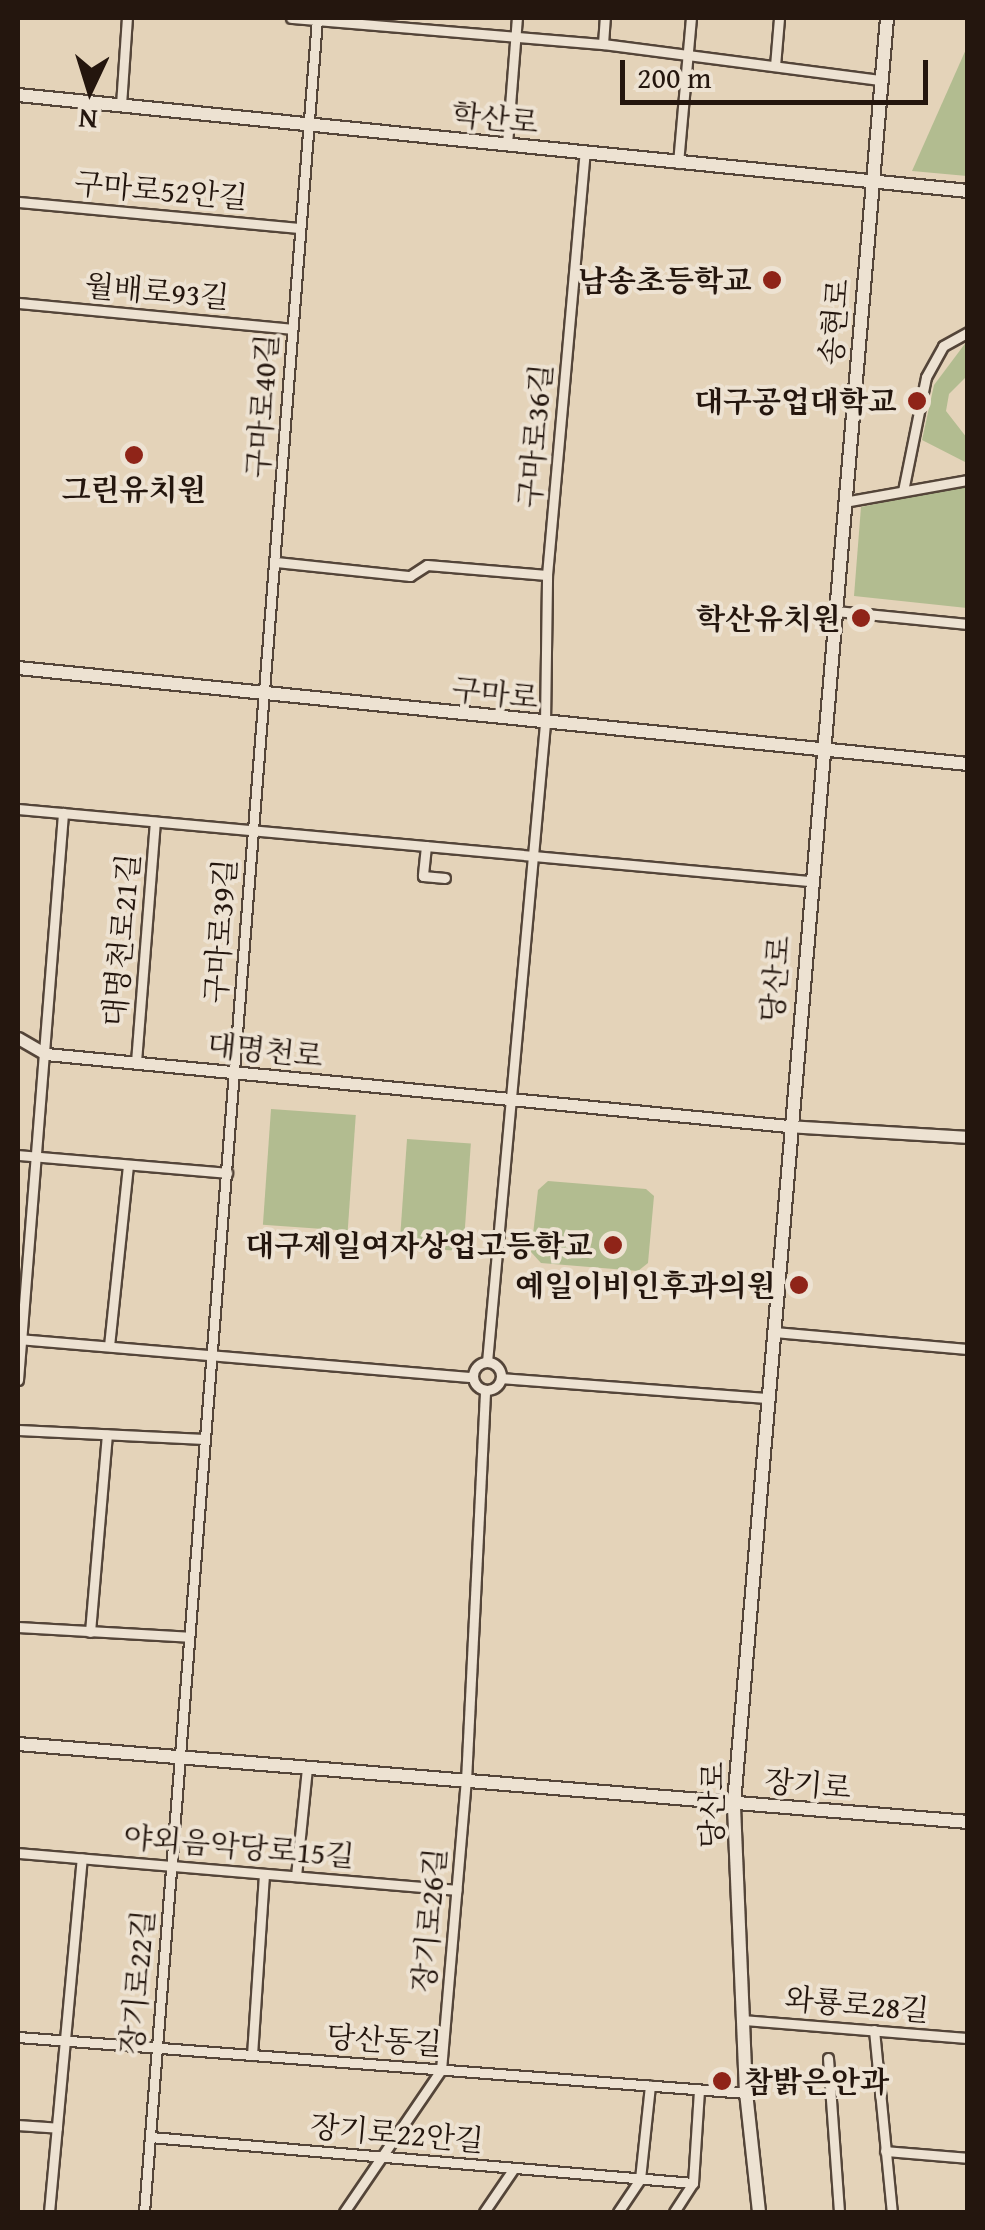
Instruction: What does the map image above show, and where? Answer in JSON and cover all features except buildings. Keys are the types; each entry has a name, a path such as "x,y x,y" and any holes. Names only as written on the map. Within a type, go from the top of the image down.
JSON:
{"main road":[{"name":"송현로","path":"822,751 887,18"},
{"name":"학산로","path":"18,95 968,191"},
{"name":"구마로","path":"18,668 968,764"},
{"name":"당산로","path":"759,2212 746,2093 734,1803 770,1332 822,751"},
{"name":"장기로","path":"18,1744 968,1822"}],"street":[{"path":"121,105 127,18"},
{"path":"291,18 419,23 882,80"},
{"path":"507,144 517,18"},
{"path":"603,44 605,18"},
{"path":"678,163 691,18"},
{"path":"775,66 779,18"},
{"name":"구마로40길","path":"263,693 317,19"},
{"name":"구마로36길","path":"512,1100 545,724 547,575 585,153"},
{"name":"구마로52안길","path":"18,202 300,228"},
{"name":"월배로93길","path":"18,303 292,329"},
{"path":"903,492 926,377 944,346 968,332"},
{"path":"844,502 968,480"},
{"path":"276,562 410,576 427,565 547,575"},
{"path":"836,612 968,624"},
{"name":"구마로39길","path":"180,1756 263,693"},
{"path":"18,808 809,881"},
{"path":"18,1380 63,813"},
{"name":"대명천로21길","path":"136,1062 155,822"},
{"path":"426,846 423,876 445,878"},
{"name":"대명천로","path":"18,1038 46,1054 788,1126 968,1137"},
{"path":"472,1377 486,1362 512,1100"},
{"path":"18,1155 226,1173"},
{"path":"109,1346 128,1166"},
{"path":"770,1332 968,1349"},
{"path":"19,1339 472,1377 485,1391 466,1781"},
{"path":"486,1362 497,1366 501,1378"},
{"path":"485,1391 501,1378 765,1398"},
{"path":"18,1430 205,1439"},
{"path":"90,1632 107,1435"},
{"path":"18,1627 190,1637"},
{"name":"장기로22길","path":"144,2212 180,1756"},
{"path":"296,1876 307,1768"},
{"name":"장기로26길","path":"442,2070 466,1781"},
{"name":"야외음악당로15길","path":"18,1854 456,1890"},
{"path":"49,2212 82,1859"},
{"path":"252,2055 264,1874"},
{"name":"와룡로28길","path":"743,2020 968,2038"},
{"path":"874,2030 892,2212"},
{"name":"당산동길","path":"18,2037 746,2093"},
{"name":"와룡로28길","path":"828,2058 839,2212"},
{"path":"344,2212 442,2070"},
{"path":"618,2212 640,2178 650,2086"},
{"path":"674,2212 693,2183 699,2090"},
{"path":"18,2125 57,2128"},
{"name":"장기로22안길","path":"150,2136 693,2183"},
{"path":"885,2151 968,2158"},
{"path":"484,2212 514,2168"}],"green space":[{"path":"967,47 967,176 912,171"},
{"path":"967,341 967,376 949,394 946,411 967,438 967,463 922,440 934,385"},
{"path":"967,485 967,608 854,596 861,507"},
{"path":"271,1109 356,1115 348,1231 263,1225"},
{"path":"407,1139 471,1143 463,1251 399,1247"},
{"path":"548,1181 646,1189 654,1196 648,1263 638,1271 541,1263 531,1252 538,1190"}],"place":[{"name":"남송초등학교","path":"772,280"},
{"name":"대구공업대학교","path":"917,401"},
{"name":"그린유치원","path":"134,455"},
{"name":"학산유치원","path":"861,618"},
{"name":"대구제일여자상업고등학교","path":"613,1245"},
{"name":"예일이비인후과의원","path":"799,1285"},
{"name":"참밝은안과","path":"722,2081"}]}
